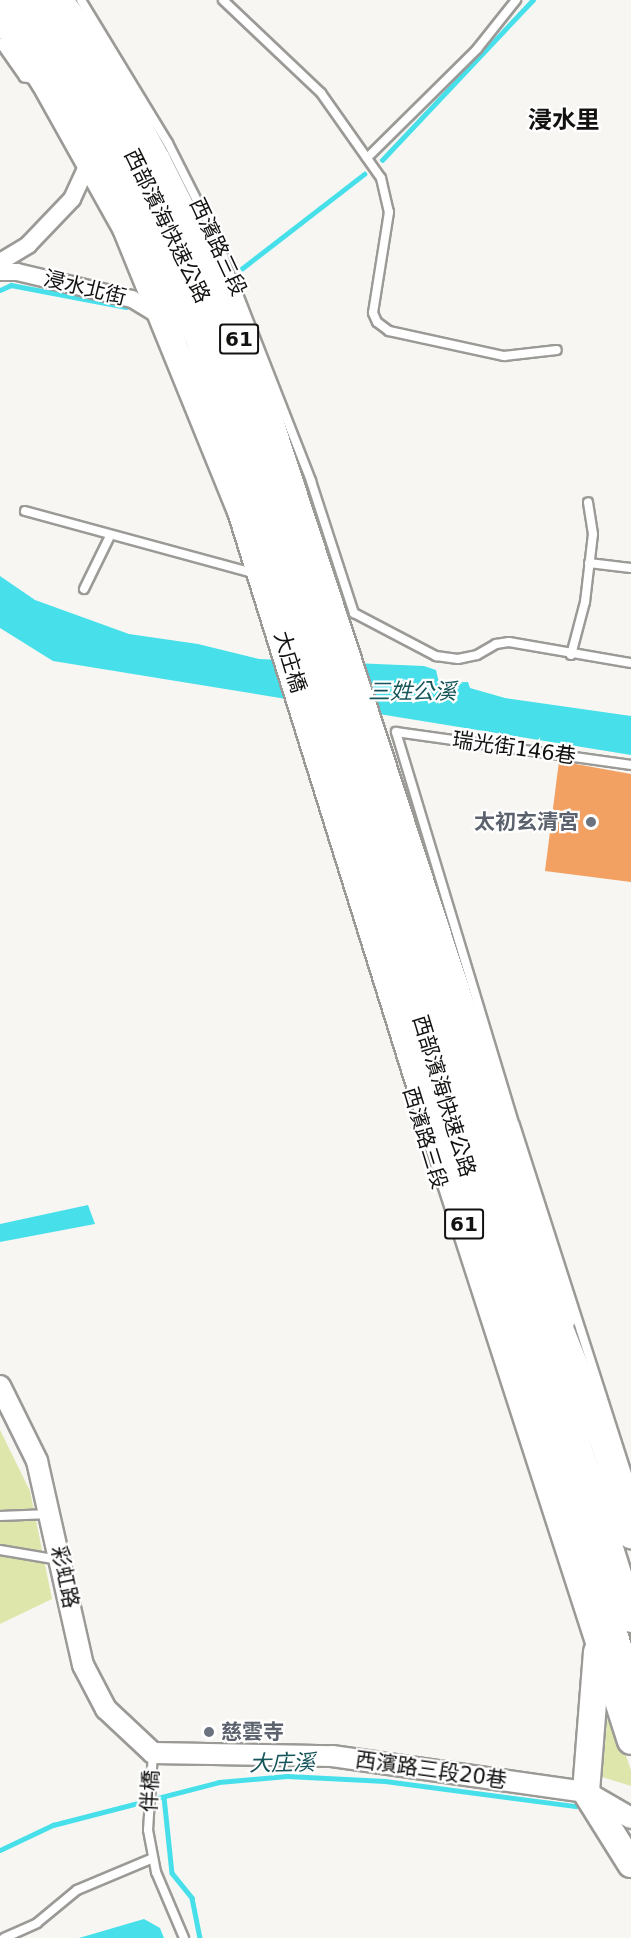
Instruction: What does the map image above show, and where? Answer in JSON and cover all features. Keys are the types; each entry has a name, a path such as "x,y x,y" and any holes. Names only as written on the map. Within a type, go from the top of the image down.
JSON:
{"highway":[{"name":"61","path":"9,0 70,65"},
{"name":"61","path":"34,0 70,65"},
{"name":"西部濱海快速公路","path":"70,65 128,192 199,338 322,640"},
{"name":"大庄橋","path":"322,640 327,712"},
{"name":"西部濱海快速公路","path":"327,712 364,842 631,1691"},
{"name":"西部濱海快速公路","path":"327,712 454,1058 631,1618"},
{"path":"364,842 439,1146"},
{"path":"454,1058 605,1445"}],"main road":[{"name":"61","path":"59,0 89,162 126,228 170,330"},
{"name":"61","path":"0,14 70,65"},
{"name":"西濱路三段","path":"70,65 178,182 181,209 258,385 322,640"},
{"name":"大庄橋","path":"170,330 241,511 277,619 327,712"},
{"name":"61","path":"322,640 327,712 605,1445 631,1534"},
{"name":"西濱路三段","path":"327,712 439,1146 595,1643 631,1741"},
{"path":"595,1643 586,1792 631,1864"}],"street":[{"name":"浸水北街","path":"0,262 28,245 72,199 89,162"},
{"name":"浸水北街","path":"0,272 17,272 132,299 170,330"},
{"name":"彩虹路","path":"0,1386 37,1461 62,1560 83,1665 106,1709 153,1753"},
{"name":"西濱路三段20巷","path":"153,1753 332,1756 586,1792 631,1818"}],"lane":[{"name":"西濱路三段","path":"81,0 105,35 178,182 242,296 311,481 354,613 436,656 468,657 509,642 571,655"},
{"path":"223,0 321,93 381,178 389,200 373,314 377,322 389,331 504,356 557,350"},
{"path":"367,158 477,49 516,0"},
{"path":"0,43 24,77 70,65"},
{"path":"24,511 249,572 197,413 173,353 170,330"},
{"path":"588,502 593,534 585,602 571,655 631,663"},
{"path":"84,589 110,536"},
{"path":"589,563 631,568"},
{"name":"西濱路三段","path":"327,712 419,1120"},
{"name":"瑞光街146巷","path":"631,765 396,732 511,1114 631,1486"},
{"name":"西濱路三段","path":"528,1458 595,1643"},
{"path":"0,1516 51,1515"},
{"path":"0,1550 62,1560"},
{"name":"伴橋","path":"153,1753 148,1830 153,1858"},
{"path":"586,1792 587,1810 631,1878"},
{"path":"4,1938 37,1923 77,1890 153,1858 184,1938"}],"green space":[{"path":"0,1430 30,1491 52,1599 0,1624"},
{"path":"609,1702 631,1771 631,1786 602,1777"}],"water":[{"name":"三姓公溪","path":"0,576 35,600 129,634 198,644 259,659 424,666 436,670 439,683 468,682 470,688 505,698 631,716 631,755 53,661 0,628"},
{"path":"88,1205 95,1224 0,1242 0,1224"},
{"path":"144,1919 160,1928 164,1938 79,1938"}],"building":[{"name":"太初玄清宮","path":"559,761 631,774 631,882 545,871"}],"waterway":[{"path":"382,160 533,0"},
{"path":"240,270 364,174"},
{"path":"0,290 11,285 126,307"},
{"name":"大庄溪","path":"0,1850 53,1825 219,1782 287,1776 385,1781 575,1806"},
{"path":"164,1797 172,1873 192,1898 200,1938"}],"place":[{"name":"太初玄清宮","path":"591,822"},
{"name":"慈雲寺","path":"209,1732"}],"district":[{"name":"浸水里","path":"564,121"}]}
